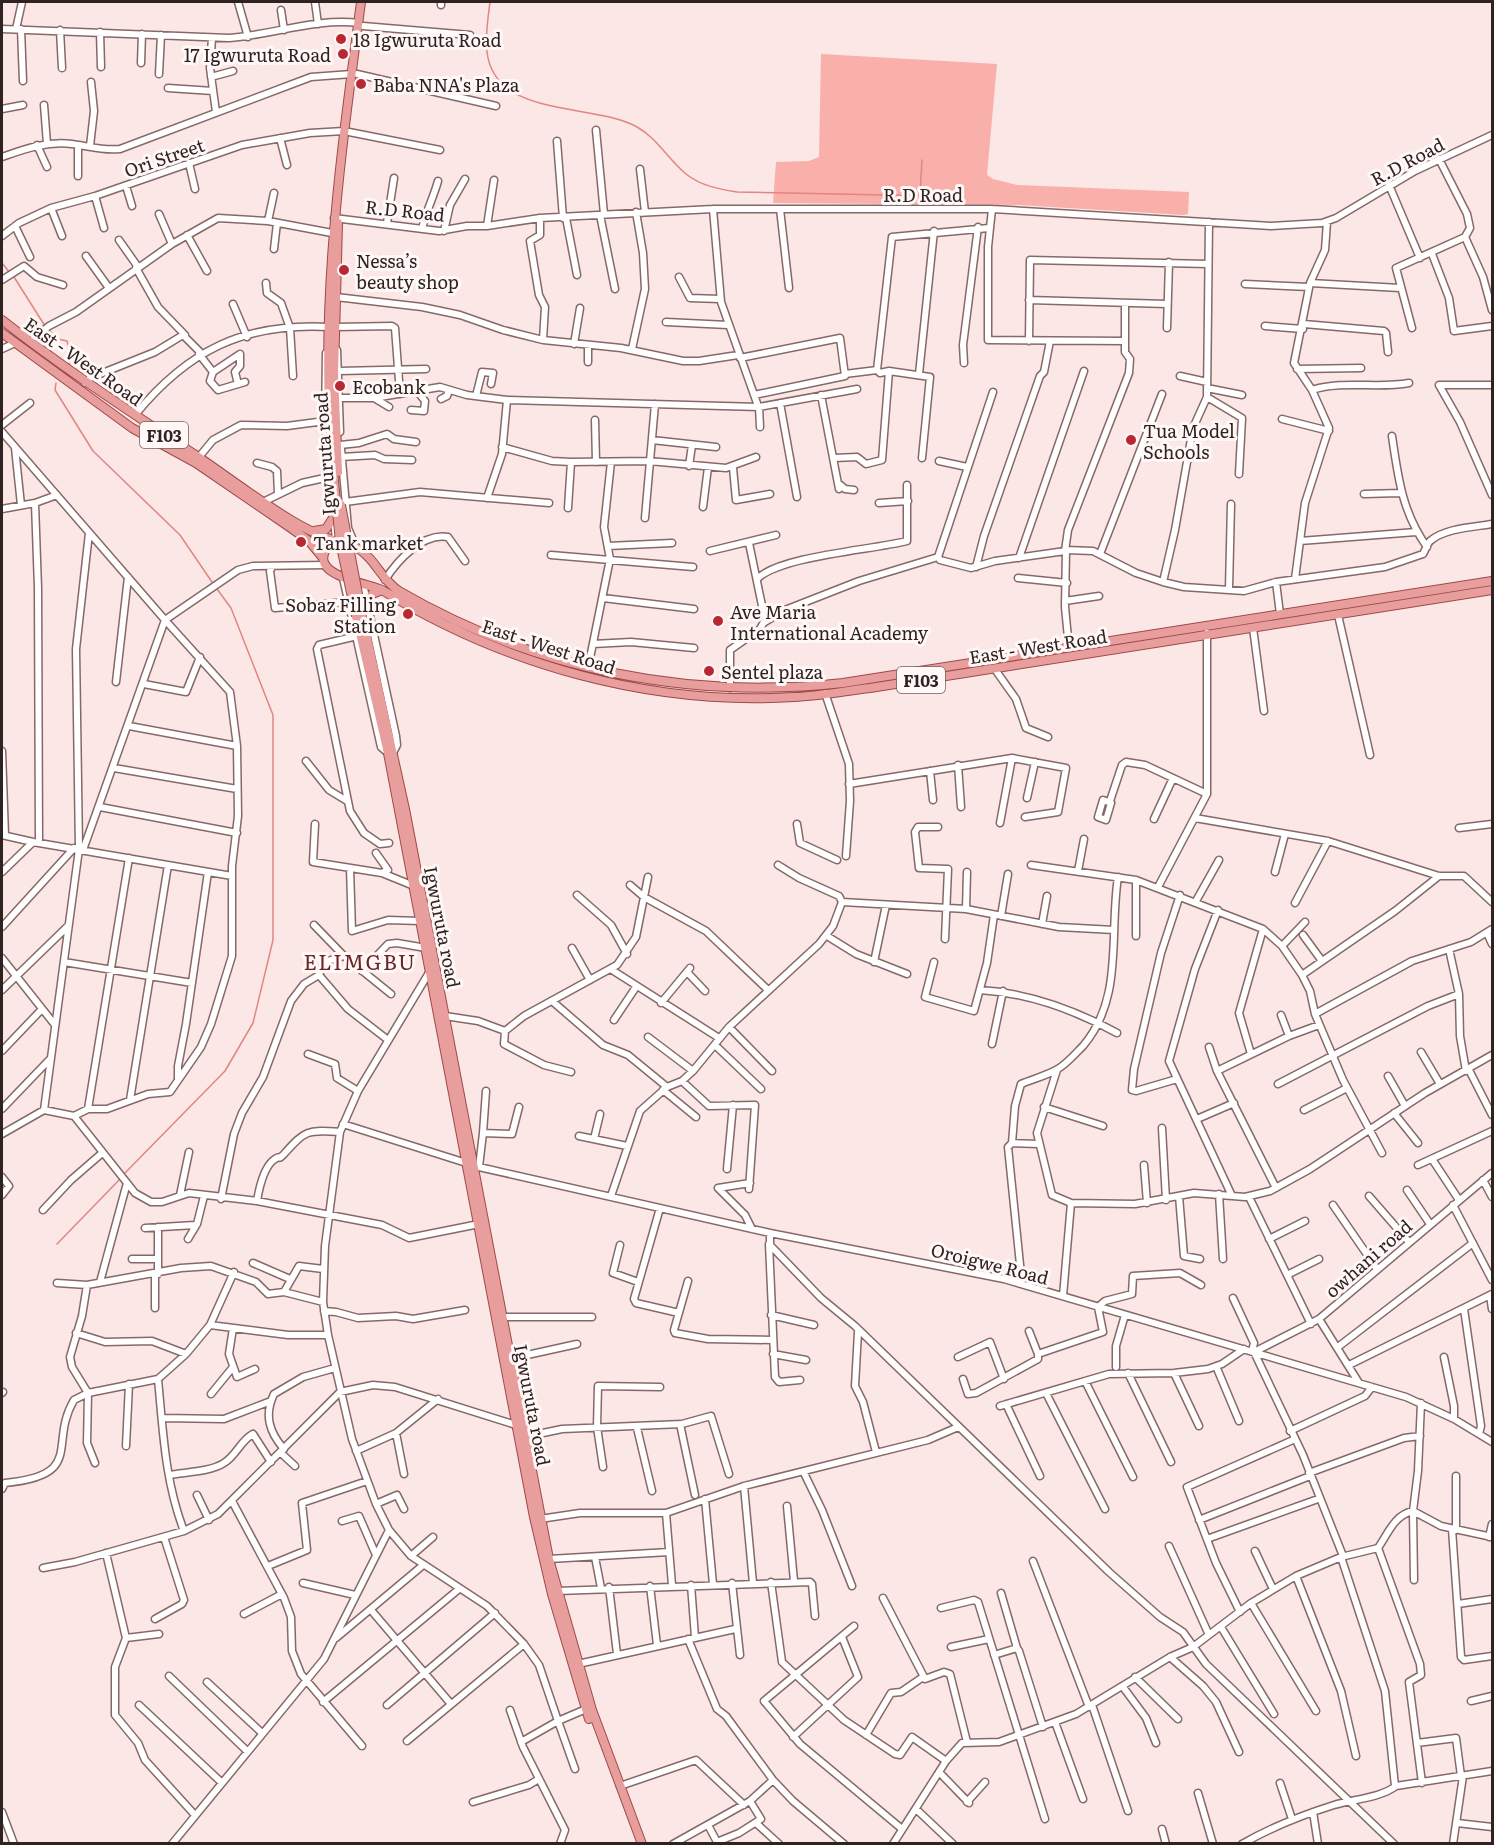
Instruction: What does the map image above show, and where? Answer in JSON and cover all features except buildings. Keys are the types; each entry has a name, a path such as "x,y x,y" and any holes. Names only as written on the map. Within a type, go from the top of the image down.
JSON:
{"main road":[{"name":"Igwuruta road","path":"361,2 361,24"},
{"name":"Igwuruta road","path":"332,327 336,297 336,218 346,131 366,2"},
{"name":"Igwuruta road","path":"336,218 332,233 334,480 359,616 391,753 445,1016 510,1359 531,1489 578,1664 642,1844"},
{"name":"East - West Road","path":"2,320 85,383 199,457 232,485 309,541 343,578 382,590 552,667 624,686 729,698 795,697 1492,590"},
{"name":"East - West Road","path":"2,333 132,428 312,532 356,548 376,564 385,580 396,589 466,630 588,668 648,681 730,688 794,688 843,683 1492,581"},
{"path":"312,532 326,529 333,518"},
{"path":"325,561 324,551 334,541"},
{"path":"364,584 374,576 376,564"},
{"path":"1442,588 1444,598"},
{"path":"367,604 372,594 382,590"},
{"name":"Igwuruta road","path":"391,753 430,971 473,1164 478,1224 516,1425 552,1594 586,1709 637,1844"}],"street":[{"path":"22,2 19,29 23,81"},
{"path":"238,2 248,37"},
{"path":"315,2 318,24"},
{"path":"281,10 284,30"},
{"path":"2,29 212,38 248,37 318,24 361,24 470,35"},
{"path":"60,30 62,69"},
{"path":"100,32 101,68"},
{"path":"141,63 142,34"},
{"path":"159,74 161,35"},
{"path":"212,38 212,77 216,112"},
{"path":"212,77 232,71"},
{"path":"2,157 37,145 47,144 90,146 104,150 120,149 311,77 354,74 496,106"},
{"path":"90,82 94,111 90,146"},
{"path":"168,88 213,91"},
{"path":"2,109 23,105"},
{"path":"44,105 47,144"},
{"name":"Ori Street","path":"2,236 15,226 51,208 126,186 242,146 280,138 330,130 346,131 440,150"},
{"path":"596,130 602,214 615,290"},
{"name":"R.D Road","path":"336,218 444,231 467,226 487,226 540,218 713,209 992,209 1271,226 1327,222 1389,185 1492,135"},
{"path":"280,138 287,165"},
{"path":"557,141 565,218 577,276"},
{"path":"37,145 47,167"},
{"path":"78,145 78,176"},
{"path":"1412,328 1396,268 1466,237 1470,228 1467,214 1439,159"},
{"path":"189,163 195,189"},
{"path":"640,169 645,212"},
{"path":"387,223 394,178"},
{"path":"444,231 450,205 465,179"},
{"path":"487,226 494,180"},
{"path":"422,229 427,210 432,205 438,181"},
{"path":"1389,185 1420,258"},
{"path":"126,186 132,206"},
{"path":"268,221 274,193"},
{"path":"95,196 104,228"},
{"path":"51,208 62,236"},
{"path":"713,209 720,299 758,406 760,427"},
{"path":"780,209 789,288"},
{"path":"992,209 989,228 988,340 1125,341"},
{"path":"632,350 645,289 643,253 636,212"},
{"path":"159,214 172,244"},
{"path":"30,342 46,328 76,312 172,244 222,217 268,221 332,233"},
{"path":"540,218 540,235 530,241 539,295 546,307 543,340"},
{"path":"1163,582 1175,530 1193,428 1207,397 1209,222"},
{"path":"1295,579 1307,496 1329,431 1312,390 1297,369 1294,359 1303,327 1309,285 1324,255 1327,222"},
{"path":"274,249 277,223"},
{"path":"15,226 30,257"},
{"path":"964,363 963,345 978,227"},
{"path":"877,370 892,237 934,231 989,228"},
{"path":"919,374 934,231"},
{"path":"188,235 207,271"},
{"path":"1466,237 1483,277 1492,310"},
{"path":"119,240 158,307 185,335 213,372"},
{"path":"1432,254 1449,298 1454,331 1492,326"},
{"path":"86,256 109,288"},
{"path":"1029,341 1029,262 1032,259 1208,264"},
{"path":"1167,328 1168,262"},
{"path":"4,278 24,266 37,277 63,285"},
{"path":"679,277 690,297 720,299"},
{"path":"266,283 267,293 281,303 290,328 293,376"},
{"path":"1245,284 1400,288"},
{"path":"336,297 460,315 502,330 543,340 632,350 691,362 739,356 838,337 846,374"},
{"path":"1029,300 1167,304"},
{"path":"1069,648 1065,601 1067,583 1065,551 1068,530 1126,378 1130,358 1125,352 1125,303"},
{"path":"233,304 247,337"},
{"path":"574,344 580,308"},
{"path":"666,322 729,325"},
{"path":"135,415 166,381 200,353 222,343 303,326 392,326 395,328 400,394"},
{"path":"1265,326 1383,331 1386,333 1388,352"},
{"path":"85,383 90,378 155,352 185,335"},
{"path":"332,341 339,371 340,444 345,502 351,538 356,548"},
{"path":"332,341 324,363 325,421 334,480 334,541"},
{"path":"976,567 984,536 1040,376 1044,372 1050,341"},
{"path":"2,349 15,343"},
{"path":"588,346 588,362"},
{"path":"240,354 240,366 235,374 242,383 218,390 210,381 213,372 240,354"},
{"path":"1297,369 1361,368"},
{"path":"339,371 398,372 426,369"},
{"path":"754,395 846,374 877,370 880,373 889,371 919,374 930,379 922,459"},
{"path":"834,458 857,457 866,464 882,460 889,371"},
{"path":"1019,558 1084,371"},
{"path":"476,396 477,383 483,372 493,374 491,384"},
{"path":"1180,376 1242,395"},
{"path":"1312,390 1327,385 1386,387 1409,383"},
{"path":"1492,385 1439,385 1460,422 1492,495"},
{"path":"339,398 374,398 440,387 476,396 507,400 583,404 758,406 858,389"},
{"path":"441,399 447,396 449,390"},
{"path":"411,410 424,411 425,401 417,391"},
{"path":"938,557 993,392"},
{"path":"821,395 838,486 854,490"},
{"path":"1100,554 1161,396"},
{"path":"1207,397 1242,416 1239,474"},
{"path":"374,398 389,407"},
{"path":"487,498 496,475 502,447 507,400"},
{"path":"2,425 30,403"},
{"path":"780,403 797,496"},
{"path":"645,518 655,404"},
{"path":"1282,419 1329,431"},
{"path":"595,420 596,462"},
{"path":"199,457 213,440 241,425 287,426 325,421"},
{"path":"2,432 230,692 237,746 237,833 232,876 232,956 211,1024 181,1070"},
{"path":"340,444 359,443 387,434 394,439 416,442"},
{"path":"1392,436 1400,493 1416,532 1427,547"},
{"path":"652,440 716,447"},
{"path":"689,466 692,445"},
{"path":"15,447 21,505"},
{"path":"502,447 552,461 571,462 649,461 734,468 756,457"},
{"path":"341,457 375,455 384,459 412,460"},
{"path":"939,461 967,466"},
{"path":"568,508 571,462"},
{"path":"588,668 610,559 604,527 610,462"},
{"path":"256,463 272,467 276,471 278,494"},
{"path":"703,507 708,467"},
{"path":"734,468 736,500 770,494"},
{"path":"263,502 302,483 334,480"},
{"path":"758,578 771,569 791,562 907,541 907,485"},
{"path":"345,502 420,492 549,503"},
{"path":"1364,494 1400,493"},
{"path":"2,509 35,503 57,495"},
{"path":"879,503 908,501"},
{"path":"2,872 36,843 38,588 35,503"},
{"path":"1229,589 1231,504"},
{"path":"730,688 730,650 784,610 859,581 938,557 960,566 976,567 994,561 1085,550 1100,554 1136,573 1163,582 1184,587 1248,590 1276,582 1384,567 1423,554 1430,541 1460,529 1492,524"},
{"path":"1300,541 1416,532"},
{"path":"44,1110 79,849 76,649 89,533"},
{"path":"710,551 776,535"},
{"path":"385,580 393,567 408,553 434,538 448,537 465,561"},
{"path":"608,546 672,543"},
{"path":"749,543 758,578 765,622"},
{"path":"551,555 693,567"},
{"path":"2,927 79,849 100,807 165,620 238,570 253,566 272,567 325,561"},
{"path":"272,567 270,571 275,608 348,602"},
{"path":"116,682 128,577"},
{"path":"343,578 381,747 391,753 397,745 396,736 364,584"},
{"path":"1018,578 1067,583"},
{"path":"1276,582 1280,614"},
{"path":"1065,601 1099,596"},
{"path":"603,598 694,609"},
{"path":"1338,615 1370,755"},
{"path":"1252,628 1264,711"},
{"path":"1158,887 1207,794 1207,633"},
{"path":"357,636 319,645 317,650 347,801 354,819 364,832 380,844 389,843"},
{"path":"593,644 632,642 694,648"},
{"path":"144,684 186,692 200,657"},
{"path":"994,668 1016,699 1026,728 1048,737"},
{"path":"825,693 848,758 846,856"},
{"path":"129,726 237,746"},
{"path":"2,751 3,835 36,843 232,876"},
{"path":"849,784 1012,758 1062,767 1067,771 1058,812 1052,815 1025,817"},
{"path":"1000,823 1012,758"},
{"path":"306,761 329,790 347,801"},
{"path":"1027,798 1035,762"},
{"path":"1110,801 1124,763 1145,765 1207,794"},
{"path":"958,765 961,807"},
{"path":"114,768 237,789"},
{"path":"930,771 933,800"},
{"path":"1154,819 1173,778"},
{"path":"100,807 237,833"},
{"path":"1195,818 1328,841 1439,876 1464,876 1492,902"},
{"path":"315,824 313,862 382,873 414,886"},
{"path":"797,824 800,843 837,860"},
{"path":"1459,828 1492,824"},
{"path":"938,827 918,828 915,832 918,866 921,869 948,869 945,939"},
{"path":"1275,872 1285,834"},
{"path":"1078,871 1084,839"},
{"path":"1295,903 1328,841"},
{"path":"376,853 388,870 382,873"},
{"path":"88,1109 129,858"},
{"path":"1196,902 1219,860"},
{"path":"130,1100 152,976 168,865"},
{"path":"778,865 799,878 839,896 842,902"},
{"path":"1030,865 1136,880 1180,895 1263,929 1282,946 1302,975 1310,991 1319,1025 1347,1089 1371,1128 1382,1153"},
{"path":"350,868 352,931 388,920 421,921"},
{"path":"2,1134 44,1110 74,1116 88,1109 107,1109 130,1100 170,1092 178,1081 181,1070 208,872"},
{"path":"966,909 967,872"},
{"path":"1001,916 1008,874"},
{"path":"1302,975 1395,911 1439,876"},
{"path":"571,1072 544,1065 504,1044 506,1031 524,1016 612,970 627,954 636,937 648,877"},
{"path":"1022,1284 1008,1150 1012,1143 1019,1087 1056,1070 1075,1054 1099,1023 1113,978 1118,877"},
{"path":"1136,880 1137,936"},
{"path":"630,885 644,897 706,931 768,990"},
{"path":"577,895 611,925 627,954"},
{"path":"1177,1079 1147,1089 1132,1090 1134,1069 1161,953 1180,895"},
{"path":"1042,924 1047,896"},
{"path":"842,902 948,907 1042,924 1114,930"},
{"path":"611,1196 640,1111 665,1088 682,1081 693,1071 716,1046 719,1038 729,1027 827,936 842,902"},
{"path":"874,962 886,905"},
{"path":"1218,910 1195,969 1169,1061 1232,1196"},
{"path":"934,962 925,997 972,1012 981,990 994,915"},
{"path":"1282,946 1305,922"},
{"path":"2,990 69,925"},
{"path":"314,925 344,956 391,994"},
{"path":"1251,1054 1239,1013 1263,929"},
{"path":"1315,1014 1412,961 1449,949 1490,931 1492,944"},
{"path":"1303,934 1322,961"},
{"path":"827,936 840,946 907,974"},
{"path":"362,971 392,943 426,948"},
{"path":"572,948 590,980"},
{"path":"1449,949 1459,994 1460,1036 1468,1071 1492,1115"},
{"path":"221,1199 234,1134 242,1113 263,1077 291,1001 303,984 319,975 324,962 344,956"},
{"path":"2,958 55,1025"},
{"path":"64,962 192,983"},
{"path":"612,970 719,1038"},
{"path":"662,1003 688,970 705,991"},
{"path":"430,971 358,1091 340,1132 323,1269 323,1302 328,1335 356,1451 376,1504 389,1530 422,1566 495,1613 524,1644 538,1665 575,1769"},
{"path":"319,975 348,1009 388,1040"},
{"path":"614,1020 636,987"},
{"path":"981,990 1003,991 1048,1003 1099,1023 1117,1033"},
{"path":"992,1044 1003,991"},
{"path":"1278,1084 1428,1006 1459,994"},
{"path":"552,1001 603,1045 628,1055 696,1117"},
{"path":"2,1051 42,1009"},
{"path":"1281,1015 1288,1036"},
{"path":"445,1016 478,1021 506,1031"},
{"path":"1218,1071 1288,1036 1319,1025"},
{"path":"729,1027 772,1071"},
{"path":"648,1037 693,1071"},
{"path":"716,1046 761,1089"},
{"path":"1209,1047 1218,1071 1276,1188"},
{"path":"1420,1052 1440,1084"},
{"path":"308,1054 335,1064 337,1078 358,1091"},
{"path":"1056,1070 1037,1128 1038,1144 1052,1195 1071,1203 1147,1203 1200,1192 1249,1197 1276,1188 1440,1084 1468,1071 1492,1055"},
{"path":"2,1109 50,1059"},
{"path":"1388,1076 1405,1106"},
{"path":"682,1081 709,1106 755,1105 749,1186 718,1188 745,1215 752,1229"},
{"path":"1304,1110 1347,1089"},
{"path":"473,1164 483,1133 486,1091"},
{"path":"1197,1119 1234,1103"},
{"path":"728,1169 733,1105"},
{"path":"483,1133 512,1134 519,1107"},
{"path":"1044,1107 1103,1126"},
{"path":"1394,1113 1418,1143"},
{"path":"594,1139 600,1114"},
{"path":"74,1116 101,1154 126,1182 141,1197 151,1202 162,1202 180,1195 257,1202 382,1225 409,1238 478,1224"},
{"name":"Oroigwe Road","path":"343,1124 473,1164 770,1233 943,1265 1022,1284 1421,1403 1454,1419 1492,1442"},
{"path":"1162,1128 1166,1200"},
{"path":"257,1202 270,1164 282,1156 296,1138 319,1131 340,1132"},
{"path":"1418,1165 1492,1131"},
{"path":"579,1136 627,1146"},
{"path":"1012,1143 1038,1144"},
{"path":"180,1195 189,1152"},
{"path":"43,1210 70,1180 101,1154"},
{"path":"1431,1159 1456,1202 1473,1244 1492,1280"},
{"path":"1144,1165 1147,1203"},
{"name":"owhani road","path":"1253,1352 1319,1319 1492,1173"},
{"path":"2,1177 9,1186 2,1195"},
{"path":"1483,1180 1492,1197"},
{"path":"100,1282 126,1182"},
{"path":"1407,1190 1430,1224"},
{"path":"1219,1194 1222,1258"},
{"path":"188,1239 204,1196"},
{"path":"1179,1196 1184,1256 1200,1259"},
{"path":"1369,1196 1409,1242"},
{"path":"1249,1197 1311,1324"},
{"path":"1062,1296 1071,1203"},
{"path":"1333,1205 1377,1269"},
{"path":"660,1208 634,1301 679,1312"},
{"path":"1269,1239 1305,1221"},
{"path":"145,1228 195,1225"},
{"path":"155,1308 158,1227"},
{"path":"770,1233 772,1340 777,1382 800,1380"},
{"path":"769,1243 858,1332 1109,1572 1160,1617 1183,1632 1206,1664 1394,1844"},
{"path":"1338,1347 1473,1244"},
{"path":"620,1245 613,1273 638,1282"},
{"path":"132,1259 158,1259"},
{"path":"1287,1275 1319,1259"},
{"path":"253,1263 290,1279"},
{"path":"57,1283 87,1286 205,1266 234,1272 258,1283 268,1294 284,1292 323,1302"},
{"path":"284,1292 290,1279 301,1266 323,1269"},
{"path":"3,1484 32,1478 56,1466 62,1455 71,1405 74,1400 88,1393 158,1379 186,1354 210,1325 234,1272"},
{"path":"1038,1354 1103,1332 1098,1307 1105,1301 1132,1294 1132,1277 1136,1275 1180,1273 1201,1285"},
{"path":"688,1281 675,1333 708,1339 772,1340"},
{"path":"87,1286 82,1316 70,1357 72,1367 88,1393 87,1443 95,1464"},
{"path":"1349,1365 1491,1294 1492,1309"},
{"path":"1233,1298 1254,1343 1253,1352 1310,1475 1342,1556 1385,1691 1395,1786"},
{"path":"1464,1309 1481,1426 1479,1434"},
{"path":"324,1311 358,1318 396,1316 413,1319 465,1310"},
{"path":"771,1315 814,1325"},
{"path":"1116,1367 1116,1346 1125,1315"},
{"path":"501,1317 592,1317"},
{"path":"1319,1319 1359,1384"},
{"path":"210,1325 288,1335 328,1335"},
{"path":"233,1328 229,1349 238,1378 255,1369"},
{"path":"963,1379 967,1392 971,1395 1038,1359 1029,1331"},
{"path":"858,1332 855,1386 863,1402 876,1452"},
{"path":"76,1333 105,1342 152,1341 186,1354"},
{"path":"958,1357 990,1342 1004,1379"},
{"path":"510,1359 578,1344"},
{"path":"1040,1476 1003,1405 1109,1374 1174,1373 1216,1366 1244,1349"},
{"path":"773,1354 807,1360"},
{"path":"1444,1358 1454,1406 1454,1419"},
{"path":"1216,1366 1239,1421"},
{"path":"211,1394 233,1367"},
{"path":"295,1466 282,1451 271,1432 267,1415 271,1401 279,1390 296,1381 335,1368"},
{"path":"1128,1373 1171,1462"},
{"path":"1174,1373 1199,1426"},
{"path":"158,1379 168,1475 173,1501 184,1531"},
{"path":"1085,1381 1133,1477"},
{"path":"126,1446 129,1384"},
{"path":"603,1467 597,1427 599,1384 660,1388"},
{"path":"43,1568 164,1537 209,1520 232,1501 340,1392 377,1385 438,1399 516,1425"},
{"path":"1290,1431 1365,1396 1372,1387"},
{"path":"1046,1393 1105,1509"},
{"path":"356,1451 396,1433 438,1399"},
{"path":"162,1418 224,1419 271,1401"},
{"path":"1414,1580 1413,1511 1421,1403"},
{"path":"524,1437 597,1427 637,1428 680,1424 712,1417 729,1474"},
{"path":"680,1424 695,1494"},
{"path":"540,1519 580,1514 666,1513 744,1486 804,1473 935,1438 958,1427"},
{"path":"637,1428 651,1491"},
{"path":"396,1433 404,1474"},
{"path":"168,1475 223,1464 240,1447 243,1439 253,1434 271,1462"},
{"path":"1199,1520 1404,1438 1420,1437"},
{"path":"1240,1612 1199,1520 1188,1486 1293,1440"},
{"path":"804,1473 822,1510 852,1586"},
{"path":"1456,1476 1454,1529 1462,1659 1492,1656"},
{"path":"268,1566 307,1550 302,1503 367,1481"},
{"path":"744,1486 753,1583"},
{"path":"197,1495 209,1520"},
{"path":"376,1504 397,1495 404,1509"},
{"path":"705,1499 712,1584"},
{"path":"1207,1539 1318,1499"},
{"path":"232,1501 282,1594 291,1617 293,1654 306,1680 363,1746"},
{"path":"787,1506 794,1581"},
{"path":"893,1844 946,1761 960,1745 967,1742 995,1743 1018,1737 1091,1706 1135,1677 1170,1657 1194,1647 1251,1603 1296,1576 1342,1556 1378,1548 1396,1519 1413,1511 1454,1529 1491,1537 1492,1524"},
{"path":"666,1513 672,1585"},
{"path":"342,1521 359,1516 376,1555"},
{"path":"171,1844 324,1659 389,1530"},
{"path":"155,1619 182,1604 184,1600 164,1537"},
{"path":"411,1556 433,1537"},
{"path":"1169,1546 1209,1635"},
{"path":"1378,1548 1420,1664 1420,1675 1409,1682 1422,1782"},
{"path":"1255,1551 1273,1590"},
{"path":"549,1559 669,1552"},
{"path":"106,1553 126,1638 115,1667 115,1715 138,1743 148,1763 194,1814"},
{"path":"595,1557 601,1588"},
{"path":"1033,1562 1091,1706 1128,1811"},
{"path":"335,1638 422,1566"},
{"path":"1296,1576 1341,1691 1356,1756"},
{"path":"771,1582 782,1662 795,1676 830,1704 844,1720 898,1755 910,1739 915,1738 946,1761"},
{"path":"557,1591 609,1587 812,1582 815,1617"},
{"path":"303,1583 355,1595"},
{"path":"732,1583 735,1629 740,1655"},
{"path":"690,1585 695,1637"},
{"path":"650,1586 657,1645"},
{"path":"609,1587 617,1654"},
{"path":"323,1702 459,1589"},
{"path":"1001,1593 1017,1648 1025,1662 1043,1727"},
{"path":"244,1614 282,1594"},
{"path":"884,1598 922,1677 927,1680 944,1672 950,1674 967,1742"},
{"path":"1458,1604 1492,1599"},
{"path":"940,1608 976,1601 1045,1819"},
{"path":"1251,1603 1316,1711"},
{"path":"371,1610 451,1704"},
{"path":"387,1705 495,1613"},
{"path":"854,1626 764,1701 793,1737 902,1829"},
{"path":"1221,1627 1274,1714"},
{"path":"578,1664 735,1629"},
{"path":"126,1638 159,1634"},
{"path":"793,1737 858,1677 842,1637"},
{"path":"688,1639 717,1709 726,1716 773,1780 793,1801 844,1844"},
{"path":"951,1647 988,1639"},
{"path":"407,1741 524,1644"},
{"path":"994,1655 1017,1648"},
{"path":"1170,1657 1203,1686 1216,1702 1239,1752"},
{"path":"169,1676 247,1751"},
{"path":"866,1735 891,1693 901,1692 922,1677"},
{"path":"1135,1677 1178,1719"},
{"path":"207,1682 262,1733"},
{"path":"1123,1687 1146,1718 1156,1743"},
{"path":"1471,1701 1492,1696"},
{"path":"139,1706 221,1782"},
{"path":"521,1742 558,1721 586,1709"},
{"path":"510,1710 521,1742 564,1830 560,1844"},
{"path":"1055,1722 1083,1799"},
{"path":"1417,1743 1456,1738 1462,1776 1453,1844"},
{"path":"620,1786 696,1760 761,1816 756,1823 718,1842 708,1825"},
{"path":"1242,1844 1292,1819 1350,1800 1389,1792 1395,1786 1492,1771"},
{"path":"939,1772 968,1803 985,1782"},
{"path":"473,1802 529,1785 538,1779"},
{"path":"673,1844 747,1803 773,1780"},
{"path":"1280,1783 1292,1819"},
{"path":"1198,1793 1213,1844"},
{"path":"916,1809 953,1844"},
{"path":"2,1812 14,1844"},
{"path":"1313,1812 1318,1844"},
{"path":"756,1823 779,1844"},
{"path":"1457,1823 1492,1827"},
{"path":"1162,1829 1166,1844"}],"shaded area":[{"path":"821,54 997,64 987,175 993,179 1017,185 1189,192 1188,214 1019,205 773,203 776,162 809,161 819,157"}],"waterway":[{"path":"490,2 487,52 494,73 507,88 526,99 618,119 637,127 651,137 686,174 704,184 737,192 935,196"},
{"path":"920,195 922,160"},
{"path":"2,263 10,273"},
{"path":"14,277 45,326"},
{"path":"48,329 58,339 67,341 71,356 69,364"},
{"path":"56,383 55,390 93,451 180,535 214,585"},
{"path":"124,1174 225,1071 253,1023 273,940 273,715 231,608 217,589"},
{"path":"57,1244 121,1178"}],"place":[{"name":"18 Igwuruta Road","path":"341,39"},
{"name":"17 Igwuruta Road","path":"343,54"},
{"name":"Baba NNA's Plaza","path":"361,84"},
{"name":"Nessa’s beauty shop","path":"344,270"},
{"name":"Ecobank","path":"340,386"},
{"name":"Tua Model Schools","path":"1131,440"},
{"name":"Tank market","path":"301,542"},
{"name":"Sobaz Filling Station","path":"408,614"},
{"name":"Ave Maria International Academy","path":"718,621"},
{"name":"Sentel plaza","path":"709,671"}],"district":[{"name":"ELIMGBU","path":"360,960"}]}
